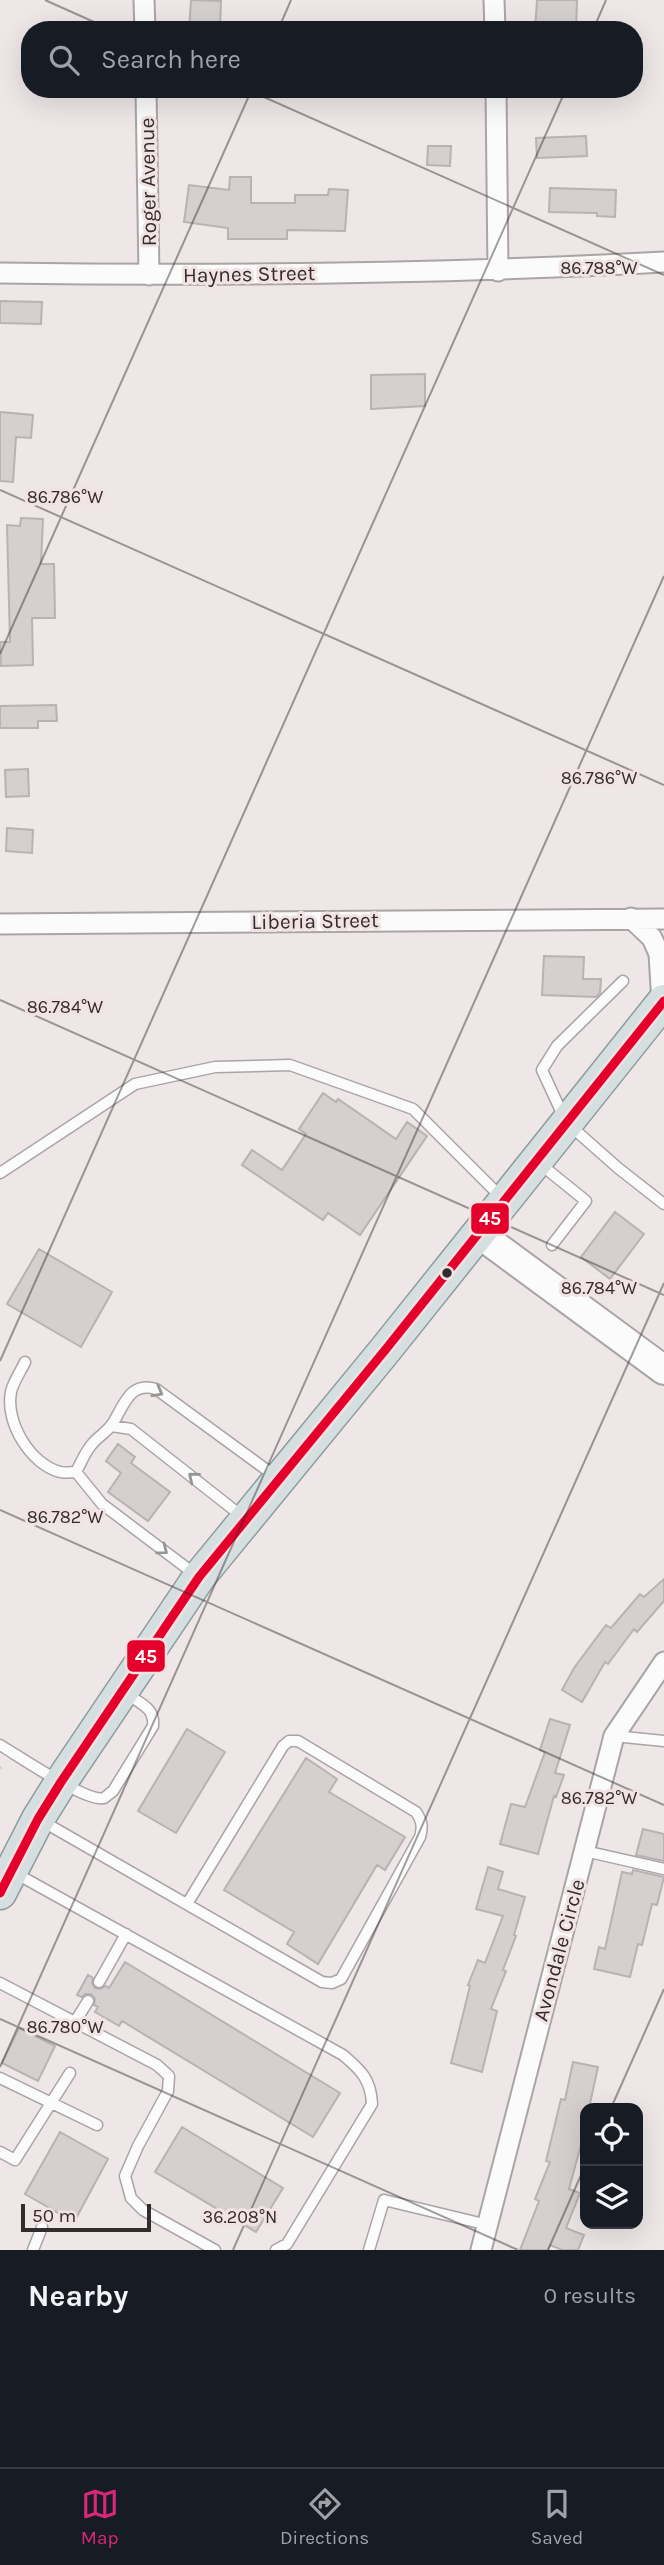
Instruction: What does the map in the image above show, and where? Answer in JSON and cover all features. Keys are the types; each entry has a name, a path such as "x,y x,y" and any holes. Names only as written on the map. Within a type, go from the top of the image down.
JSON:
{"main road":[{"path":"6,1882 38,1819 61,1782 199,1577 663,1002"}],"street":[{"path":"144,0 145,21"},
{"path":"494,0 495,21"},
{"name":"Roger Avenue","path":"146,98 149,275"},
{"path":"496,98 498,271"},
{"name":"Haynes Street","path":"0,273 149,275 498,271 664,262"},
{"path":"631,918 652,937 659,954 663,1002"},
{"name":"Liberia Street","path":"0,924 664,919"},
{"path":"478,1233 664,1370"},
{"name":"Avondale Circle","path":"481,2250 614,1736 664,1662"}],"lane":[{"path":"623,981 557,1046 542,1070 566,1122 664,1204"},
{"path":"0,1173 135,1084 215,1067 290,1065 412,1109 504,1200"},
{"path":"536,1160 586,1201 552,1245"},
{"path":"25,1362 11,1393 13,1426 29,1450 47,1465 60,1472 76,1472"},
{"path":"76,1472 91,1444 112,1426 121,1407 137,1389 145,1386 156,1389 280,1479"},
{"path":"112,1426 131,1429 246,1520"},
{"path":"76,1472 102,1504 199,1577"},
{"path":"0,1745 61,1782 91,1797 103,1798 113,1791 153,1726 154,1716 150,1709 121,1690"},
{"path":"614,1736 664,1741"},
{"path":"38,1819 322,1982 332,1983 341,1979 420,1837 421,1819 416,1812 298,1741 289,1741 283,1746 187,1904"},
{"path":"585,1851 664,1869"},
{"path":"6,1882 126,1934 343,2055 364,2073 371,2089 372,2104 287,2244 276,2250"},
{"path":"99,1982 126,1934"},
{"path":"0,1983 157,2065 169,2076 168,2091 125,2176 131,2198 143,2210 215,2250"},
{"path":"75,2022 88,2001"},
{"path":"0,2152 15,2160 70,2073"},
{"path":"0,2078 97,2125"},
{"path":"369,2250 384,2200 488,2225"},
{"path":"33,2250 42,2227"}],"building":[{"path":"191,0 221,1 220,21 190,21"},
{"path":"537,0 577,0 576,21 536,21"},
{"path":"586,136 587,156 537,158 536,138"},
{"path":"428,146 451,146 450,166 427,165"},
{"path":"230,177 251,177 251,203 295,203 295,195 328,195 329,189 348,190 345,231 287,230 287,239 228,239 228,228 184,222 189,185 229,190"},
{"path":"550,188 616,190 615,217 597,216 597,213 549,212"},
{"path":"0,301 42,302 41,324 0,323"},
{"path":"425,374 425,406 371,409 371,375"},
{"path":"0,412 33,415 31,438 16,437 13,482 0,481"},
{"path":"21,518 43,519 41,564 54,564 55,618 32,618 33,665 1,666 0,642 10,642 7,525 20,526"},
{"path":"56,705 57,721 38,721 38,728 0,728 0,706"},
{"path":"28,769 29,796 6,797 5,770"},
{"path":"7,828 33,830 32,853 6,851"},
{"path":"544,956 584,957 583,979 601,979 600,993 596,997 542,995"},
{"path":"323,1093 336,1102 338,1099 396,1139 407,1122 427,1136 360,1235 328,1213 323,1220 242,1165 252,1150 282,1170 306,1134 299,1129"},
{"path":"615,1212 644,1234 610,1279 581,1257"},
{"path":"39,1249 112,1292 81,1347 7,1304"},
{"path":"118,1444 135,1457 131,1463 170,1492 148,1521 108,1492 121,1473 106,1461"},
{"path":"664,1579 664,1601 637,1632 634,1629 608,1664 605,1662 582,1702 562,1690 574,1668 606,1625 611,1628 640,1594 644,1597"},
{"path":"550,1719 570,1725 555,1773 564,1775 556,1797 554,1796 538,1854 500,1844 511,1804 525,1807 545,1752 540,1750"},
{"path":"187,1729 225,1752 176,1833 138,1811"},
{"path":"306,1758 337,1779 329,1792 405,1837 385,1870 377,1865 318,1964 287,1944 294,1932 224,1890"},
{"path":"643,1829 664,1834 664,1861 636,1855"},
{"path":"488,1867 503,1872 498,1889 525,1897 514,1935 516,1936 503,1970 506,1971 491,2009 497,2011 482,2072 451,2063 470,1986 468,1985 478,1960 485,1963 503,1916 476,1909"},
{"path":"633,1870 664,1877 657,1905 652,1904 642,1945 638,1944 630,1977 594,1969 599,1947 605,1949 622,1872 632,1874"},
{"path":"125,1962 340,2093 313,2137 122,2021 119,2026 95,2012 98,2007 94,2005 95,1998 91,1994 82,1997 77,1995 88,1975 93,1978 95,1988 109,1988"},
{"path":"19,2028 55,2046 38,2081 2,2063"},
{"path":"573,2062 598,2067 590,2103 580,2103 580,2148 569,2189 580,2193 566,2228 584,2235 578,2250 562,2250 550,2245 548,2250 520,2250 539,2201 535,2199 550,2162 546,2161 561,2099 565,2100"},
{"path":"182,2127 283,2188 256,2232 155,2172"},
{"path":"60,2132 108,2159 74,2222 25,2194"}],"transit line":[{"name":"45","path":"0,1893 38,1819 61,1782 199,1577 386,1349 664,1001"}]}
